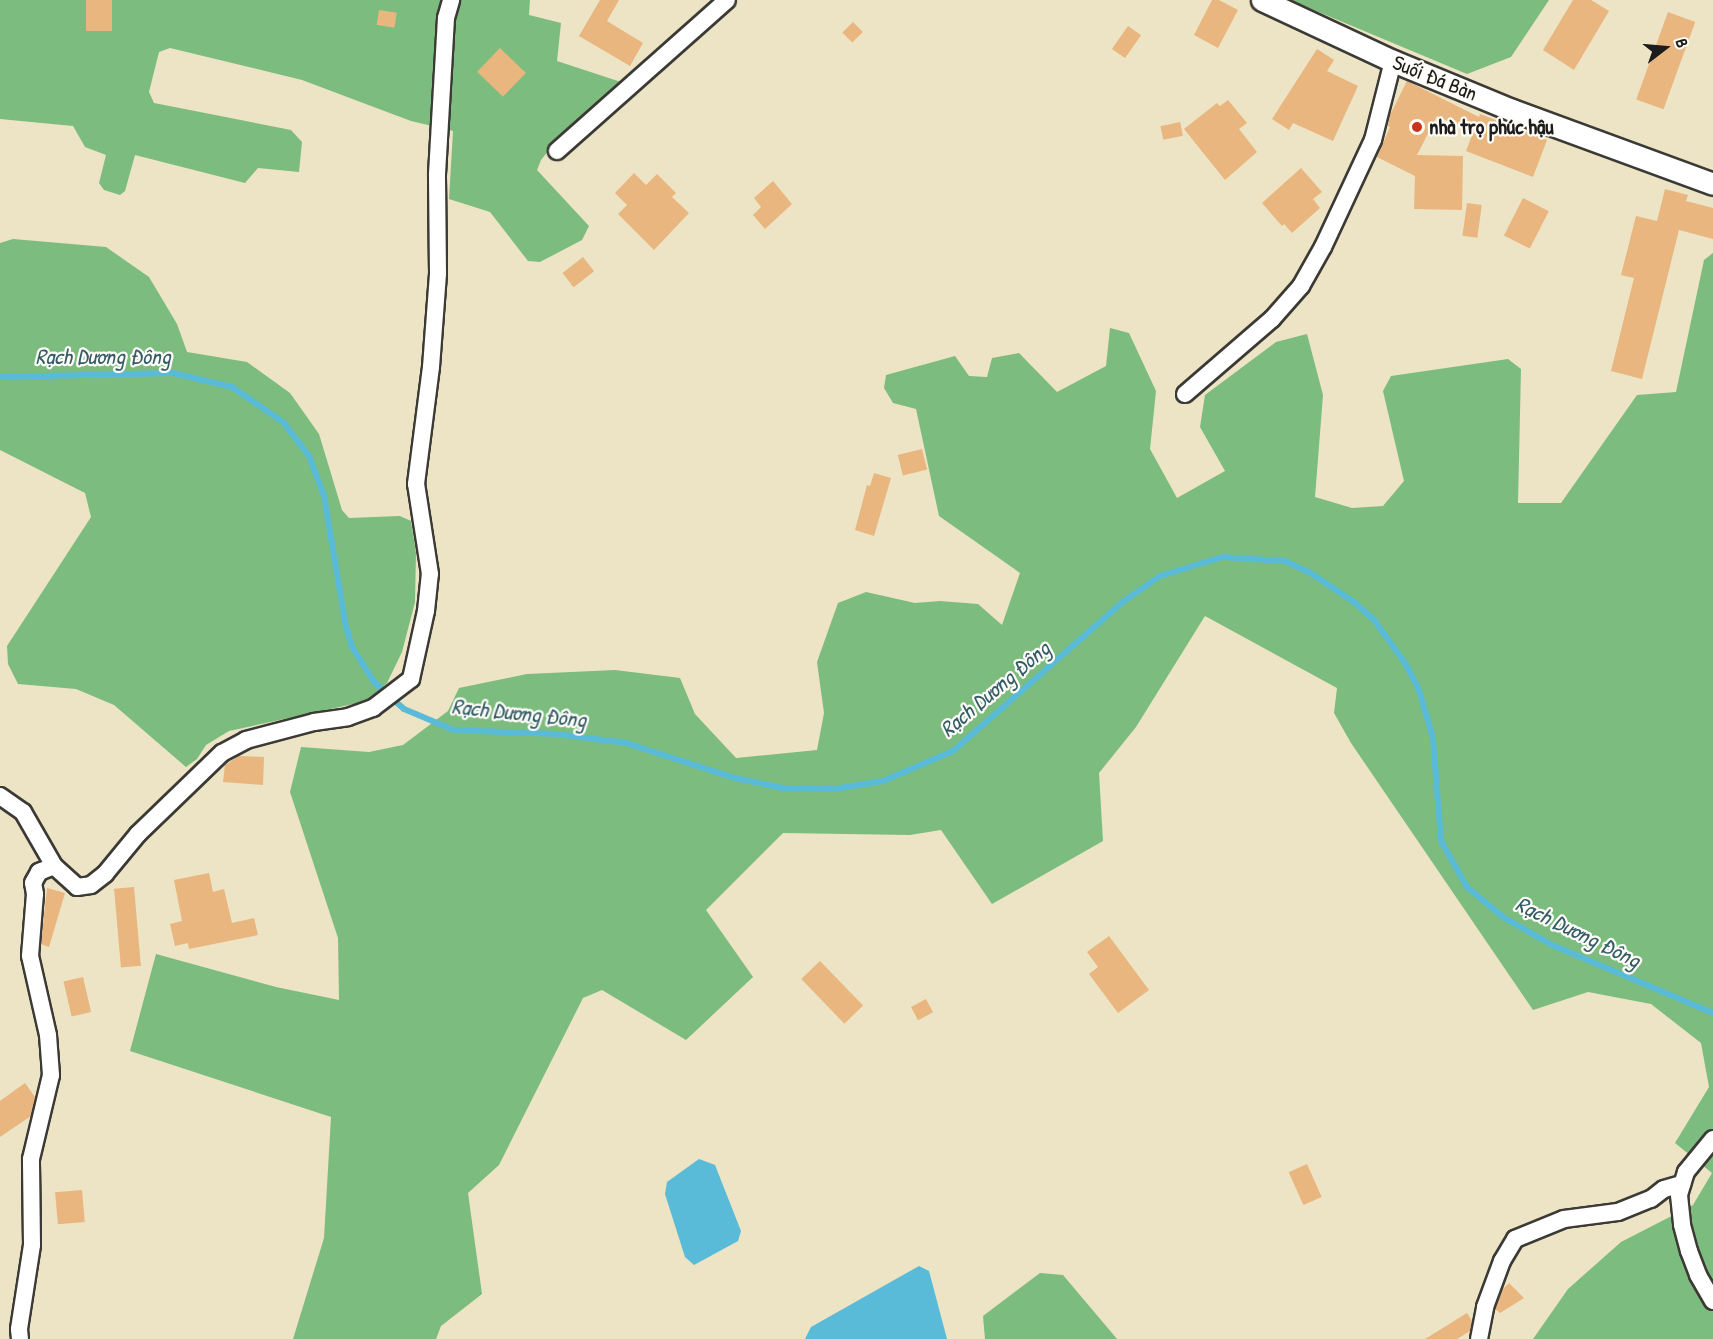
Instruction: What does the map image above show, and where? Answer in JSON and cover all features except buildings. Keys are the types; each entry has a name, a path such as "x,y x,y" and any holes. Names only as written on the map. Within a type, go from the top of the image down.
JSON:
{"street":[{"path":"0,796 23,812 54,867 77,887 91,885 105,874 126,847 162,813 183,788 222,753 246,740 314,722 348,717 373,708 411,679 426,611 430,574 416,484 431,367 438,273 437,174 446,18 451,0"},
{"path":"557,151 727,0"},
{"name":"Suối Đá Bàn","path":"1262,0 1393,61 1512,110 1713,184"},
{"path":"1185,394 1272,319 1301,286 1349,194 1373,140 1393,61"},
{"path":"20,1339 19,1329 32,1245 31,1159 51,1076 48,1035 30,956 35,894 33,883 39,872 54,867"},
{"path":"1713,1139 1686,1172 1679,1195 1682,1225 1698,1275 1713,1301"},
{"path":"1479,1339 1485,1306 1502,1261 1515,1239 1563,1219 1618,1212 1651,1199 1664,1189 1682,1184"}],"green space":[{"path":"0,0 530,0 529,15 561,23 557,61 621,82 619,88 564,131 541,160 537,170 589,226 582,240 540,262 528,261 490,212 449,199 453,131 411,121 302,80 170,48 159,52 149,92 154,103 291,130 302,142 299,172 258,168 245,183 135,155 125,191 120,195 104,190 99,183 106,155 85,147 73,126 0,119"},
{"path":"1290,0 1549,0 1511,57 1467,74"},
{"path":"13,239 106,247 149,277 177,324 187,352 247,362 290,393 319,434 342,510 349,518 400,516 411,521 416,553 415,602 402,652 387,683 367,701 229,731 206,745 197,759 186,767 114,705 76,689 18,684 8,664 7,646 91,517 85,493 0,450 0,243"},
{"path":"1713,253 1713,1339 1533,1339 1568,1289 1621,1242 1693,1205 1712,1173 1675,1143 1709,1087 1701,1043 1651,1004 1588,992 1533,1010 1351,743 1334,713 1337,688 1205,616 1136,727 1099,773 1103,841 992,904 941,830 910,835 783,833 706,910 753,977 686,1040 602,990 583,998 499,1165 468,1193 482,1294 441,1326 436,1339 293,1339 324,1238 331,1117 130,1051 156,954 276,987 339,1000 338,938 290,792 301,747 369,752 403,745 448,711 459,688 527,674 615,670 680,678 695,714 736,758 817,750 824,713 817,662 838,603 866,592 915,603 940,601 978,604 1002,625 1020,573 939,516 916,409 893,403 884,388 886,375 955,356 969,376 987,377 992,358 1019,353 1057,392 1106,366 1110,328 1129,333 1156,391 1150,449 1177,498 1225,471 1200,427 1205,395 1276,342 1307,334 1323,395 1315,497 1352,508 1383,506 1404,481 1383,391 1391,376 1508,359 1521,369 1518,503 1561,503 1637,395 1676,392 1704,260"},
{"path":"1040,1273 1063,1275 1117,1339 985,1339 983,1316"}],"water":[{"path":"699,1159 715,1165 741,1231 738,1241 694,1265 685,1257 665,1194 667,1182"},
{"path":"919,1266 929,1271 947,1339 805,1339 811,1327"}],"waterway":[{"name":"Rạch Dương Đông","path":"0,377 173,373 232,387 283,422 309,456 324,496 346,627 352,647 374,682 404,709 454,730 556,734 626,743 735,778 783,788 833,789 883,781 953,751 1124,601 1160,576 1222,557 1285,561 1309,572 1354,602 1374,620 1405,663 1418,687 1433,738 1441,841 1467,887 1503,917 1552,945 1713,1013"}],"place":[{"name":"nhà trọ phúc hậu","path":"1417,127"}]}
